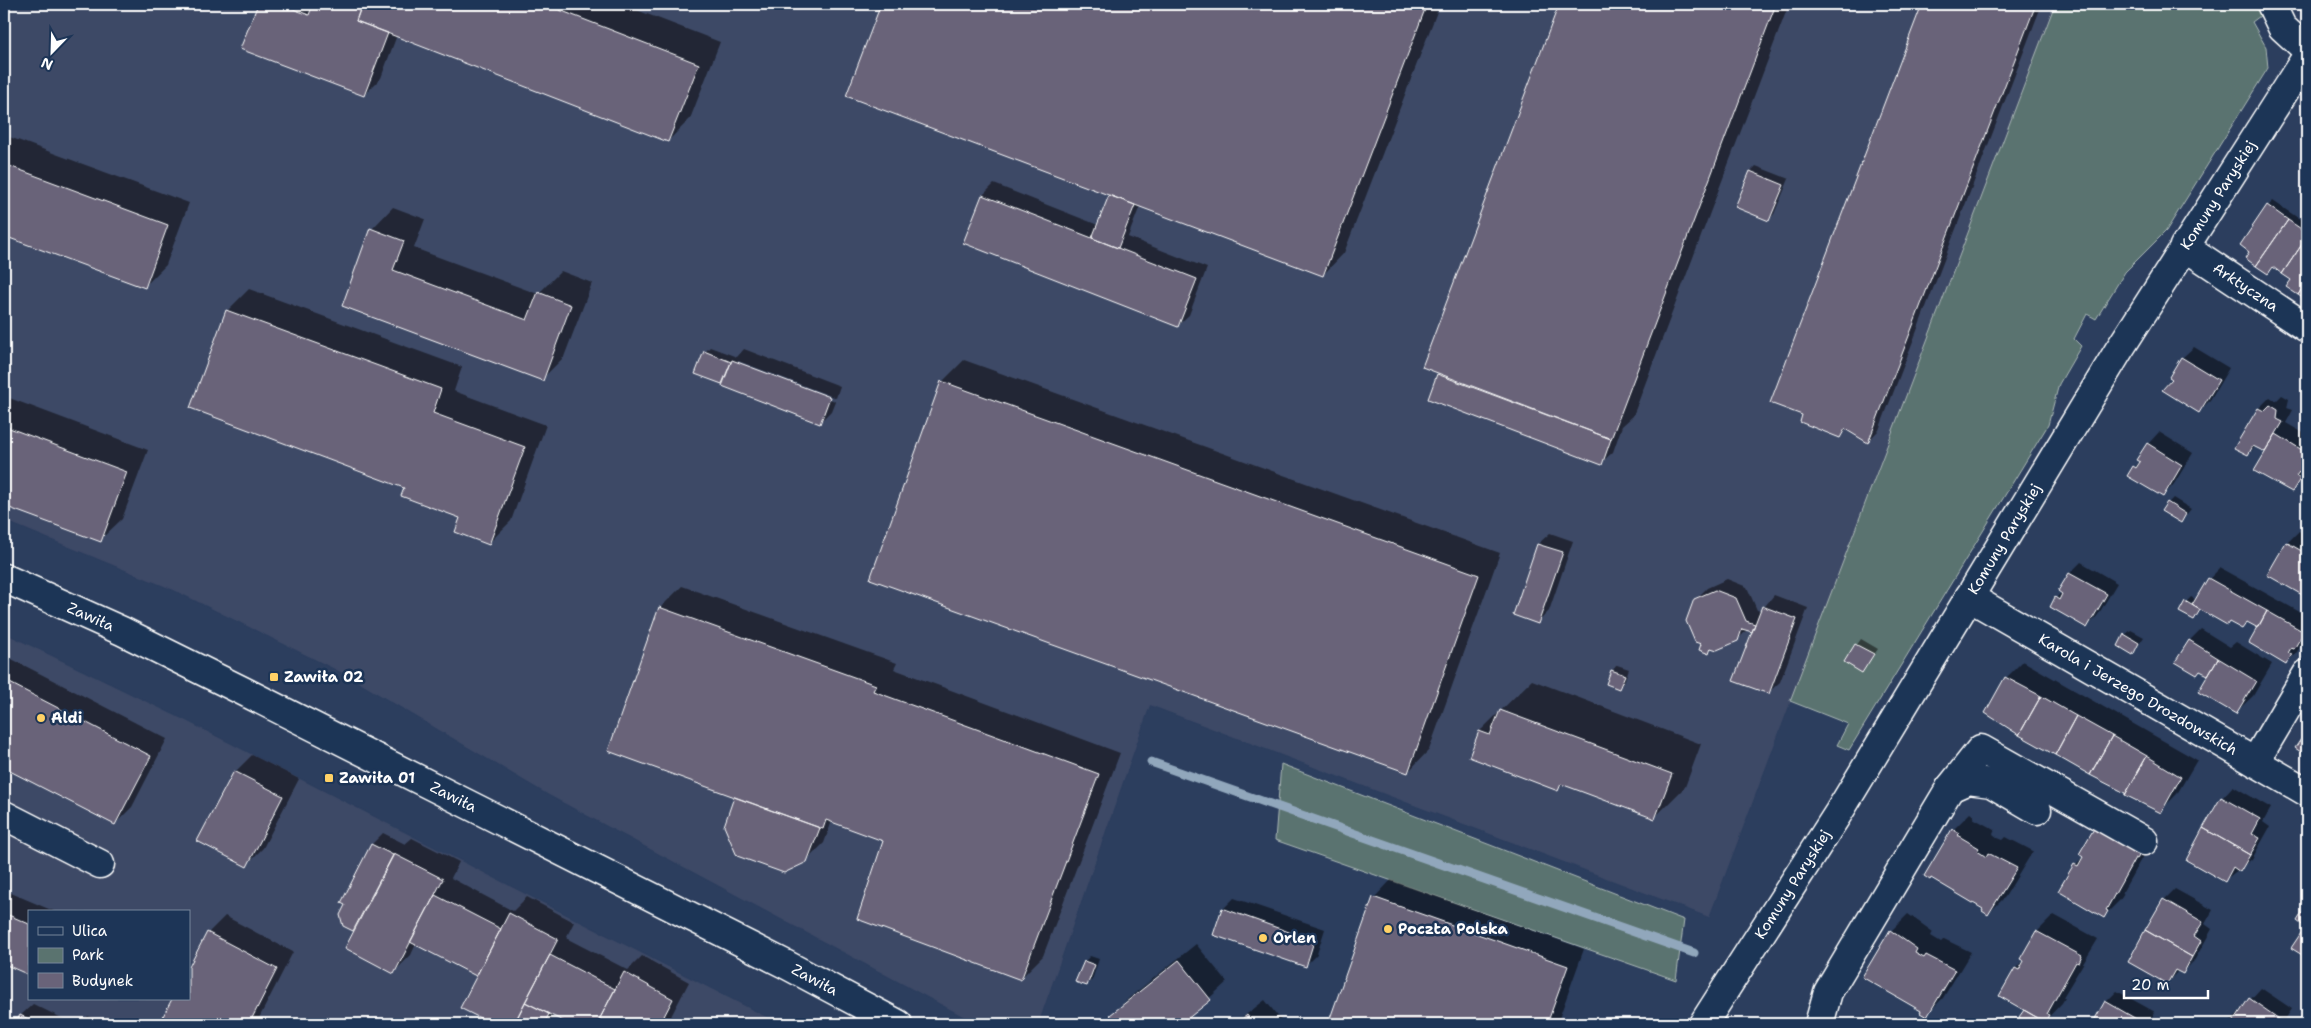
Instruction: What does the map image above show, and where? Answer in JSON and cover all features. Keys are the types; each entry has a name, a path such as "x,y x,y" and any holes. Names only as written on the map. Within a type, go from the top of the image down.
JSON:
{"street":[{"path":"2271,4 2282,27 2307,50"},
{"name":"Komuny Paryskiej","path":"1703,1024 1839,812 2184,246 2307,56"},
{"name":"Arktyczna","path":"2184,246 2307,328"},
{"name":"Zawiła","path":"4,578 122,631 241,690 786,964 898,1024"},
{"name":"Karola i Jerzego Drozdowskich","path":"1969,597 2307,792"},
{"path":"2255,762 2307,674"},
{"path":"1819,1024 1828,992 1950,788 1981,749 2144,841"},
{"path":"1950,788 1968,780 1991,783 2037,810"},
{"path":"4,815 100,864"}],"shaded area":[{"path":"4,4 2055,4 1709,917 1150,705 1038,1024 978,1024 549,795 343,673 174,590 4,520"},
{"path":"4,633 186,721 780,1024 4,1024"}],"green space":[{"path":"2055,4 2259,4 2260,16 2252,22 2266,47 2268,68 2166,231 2125,272 2096,319 2087,314 2074,339 2081,346 2059,384 2048,425 1849,750 1837,745 1848,724 1790,701"},
{"path":"1281,764 1684,920 1676,980 1275,840"}],"building":[{"path":"258,4 280,4 309,15 313,4 362,4 356,21 388,33 364,96 240,49"},
{"path":"362,4 544,4 699,64 668,142 356,21"},
{"path":"881,4 1427,4 1323,276 846,96"},
{"path":"1559,4 1776,4 1611,439 1422,367"},
{"path":"1922,4 2036,4 1868,443 1845,429 1840,438 1800,422 1802,415 1770,403"},
{"path":"4,164 168,225 145,288 4,236"},
{"path":"1750,171 1784,185 1769,221 1735,207"},
{"path":"982,195 1197,279 1178,327 963,243"},
{"path":"1109,195 1135,205 1118,248 1092,238"},
{"path":"2267,205 2288,220 2256,266 2245,258 2249,252 2240,245"},
{"path":"2288,220 2307,233 2307,237 2282,274 2273,267 2268,274 2256,266"},
{"path":"370,228 404,241 393,270 527,320 538,292 571,305 543,381 342,306"},
{"path":"2307,237 2307,281 2298,295 2286,287 2291,280 2282,274"},
{"path":"2307,281 2307,301 2298,295"},
{"path":"226,310 441,389 433,413 525,447 489,545 455,532 460,518 401,496 404,488 190,408"},
{"path":"704,351 731,362 722,384 695,374"},
{"path":"2181,357 2219,380 2199,413 2162,390 2172,379 2169,377"},
{"path":"732,360 830,397 820,424 722,386"},
{"path":"1437,374 1611,439 1602,465 1428,399"},
{"path":"941,381 1479,575 1408,773 870,579"},
{"path":"2270,405 2278,410 2277,419 2283,422 2265,452 2253,446 2248,455 2234,448 2258,408 2264,411"},
{"path":"4,426 127,472 101,542 4,506"},
{"path":"2276,434 2307,453 2307,466 2302,474 2299,472 2296,476 2300,479 2292,492 2254,471"},
{"path":"2147,443 2182,465 2163,497 2127,476 2133,466 2136,468 2140,462 2136,460"},
{"path":"2167,502 2186,514 2181,523 2161,511"},
{"path":"2286,542 2307,554 2307,590 2304,596 2267,575"},
{"path":"1537,544 1563,552 1538,624 1513,615"},
{"path":"2069,573 2107,594 2087,628 2050,607 2055,597 2059,600 2062,594 2058,591"},
{"path":"2208,578 2267,611 2258,628 2247,622 2242,629 2229,622 2227,625 2192,605"},
{"path":"1715,590 1736,598 1746,621 1755,624 1752,632 1742,629 1738,641 1717,650 1711,648 1709,654 1699,650 1701,644 1695,642 1686,621 1694,599"},
{"path":"2185,601 2200,610 2194,620 2179,612"},
{"path":"1762,606 1797,619 1769,694 1733,681"},
{"path":"659,607 876,685 873,691 1099,774 1021,980 857,919 883,841 826,820 823,829 608,751"},
{"path":"2267,611 2304,632 2294,649 2291,648 2288,653 2292,654 2286,665 2249,643"},
{"path":"2124,634 2139,643 2133,655 2118,646"},
{"path":"2189,640 2218,658 2208,675 2200,671 2197,675 2175,662"},
{"path":"1855,644 1874,654 1862,673 1844,662"},
{"path":"2218,658 2256,681 2236,714 2198,692"},
{"path":"1611,670 1625,675 1619,689 1606,684"},
{"path":"2005,677 2041,696 2019,735 1985,713"},
{"name":"Aldi","path":"4,680 151,756 115,825 4,768"},
{"path":"2041,696 2076,716 2055,755 2019,735"},
{"path":"1500,710 1672,774 1655,819 1561,784 1558,791 1469,757 1479,731 1490,735"},
{"path":"2076,716 2112,736 2090,775 2055,755"},
{"path":"2307,735 2307,756 2295,748 2301,739 2304,741"},
{"path":"2112,736 2147,756 2125,795 2125,793 2090,775"},
{"path":"2147,756 2181,777 2161,813 2125,795"},
{"path":"234,771 283,796 247,867 197,841"},
{"path":"734,797 820,828 807,862 784,873 737,856 724,826"},
{"path":"2221,797 2260,819 2252,834 2260,838 2250,855 2203,828"},
{"path":"2095,827 2141,853 2137,859 2135,858 2106,910 2108,911 2104,918 2058,891 2074,864 2078,866 2083,857 2079,854"},
{"path":"2203,828 2250,855 2240,872 2233,867 2225,882 2186,860"},
{"path":"1952,829 1959,833 1957,835 1979,848 1977,851 1986,857 1988,853 2017,868 1988,915 1982,911 1983,909 1931,878 1930,880 1924,876"},
{"path":"371,844 393,855 353,931 343,926 340,915 345,905 341,903"},
{"path":"394,854 443,879 394,974 345,948"},
{"path":"435,895 501,929 476,976 410,942"},
{"path":"1373,897 1568,966 1547,1024 1328,1024"},
{"path":"2163,899 2203,922 2194,936 2201,941 2192,957 2145,930"},
{"path":"2307,905 2307,958 2291,948 2305,927 2297,921"},
{"name":"Orlen","path":"1222,908 1314,941 1306,967 1213,935"},
{"path":"4,913 28,924 28,975 4,964"},
{"path":"509,913 558,939 514,1024 492,1024 460,1008"},
{"path":"1890,930 1917,949 1915,953 1924,958 1926,955 1955,970 1927,1017 1920,1013 1921,1011 1862,977"},
{"path":"2145,930 2192,957 2183,974 2175,970 2167,984 2128,962"},
{"path":"2036,931 2082,956 2079,963 2076,962 2047,1014 2049,1015 2045,1022 1999,996 2015,968 2019,970 2024,961 2020,959"},
{"path":"207,932 277,969 249,1024 159,1024 171,1000 190,1000 190,965"},
{"path":"550,955 615,989 597,1024 569,1024 525,1002"},
{"path":"1179,960 1211,1000 1181,1024 1118,1024 1110,1015"},
{"path":"1084,961 1095,965 1087,986 1075,982"},
{"path":"624,972 673,999 660,1024 597,1024"},
{"path":"2249,998 2282,1021 2279,1024 2232,1024"},
{"path":"2105,1001 2145,1024 2092,1024"},
{"path":"525,1002 549,1014 544,1024 514,1024"},
{"path":"2024,1010 2043,1021 2041,1024 2029,1024 2019,1017"},
{"path":"20,1015 40,1024 15,1024"},
{"path":"1247,1015 1254,1024 1236,1024"}],"waterway":[{"path":"1151,762 1694,953"}],"place":[{"name":"Zawiła 02","path":"274,677"},
{"name":"Aldi","path":"41,718"},
{"name":"Zawiła 01","path":"329,778"},
{"name":"Poczta Polska","path":"1388,929"},
{"name":"Orlen","path":"1263,938"}]}
